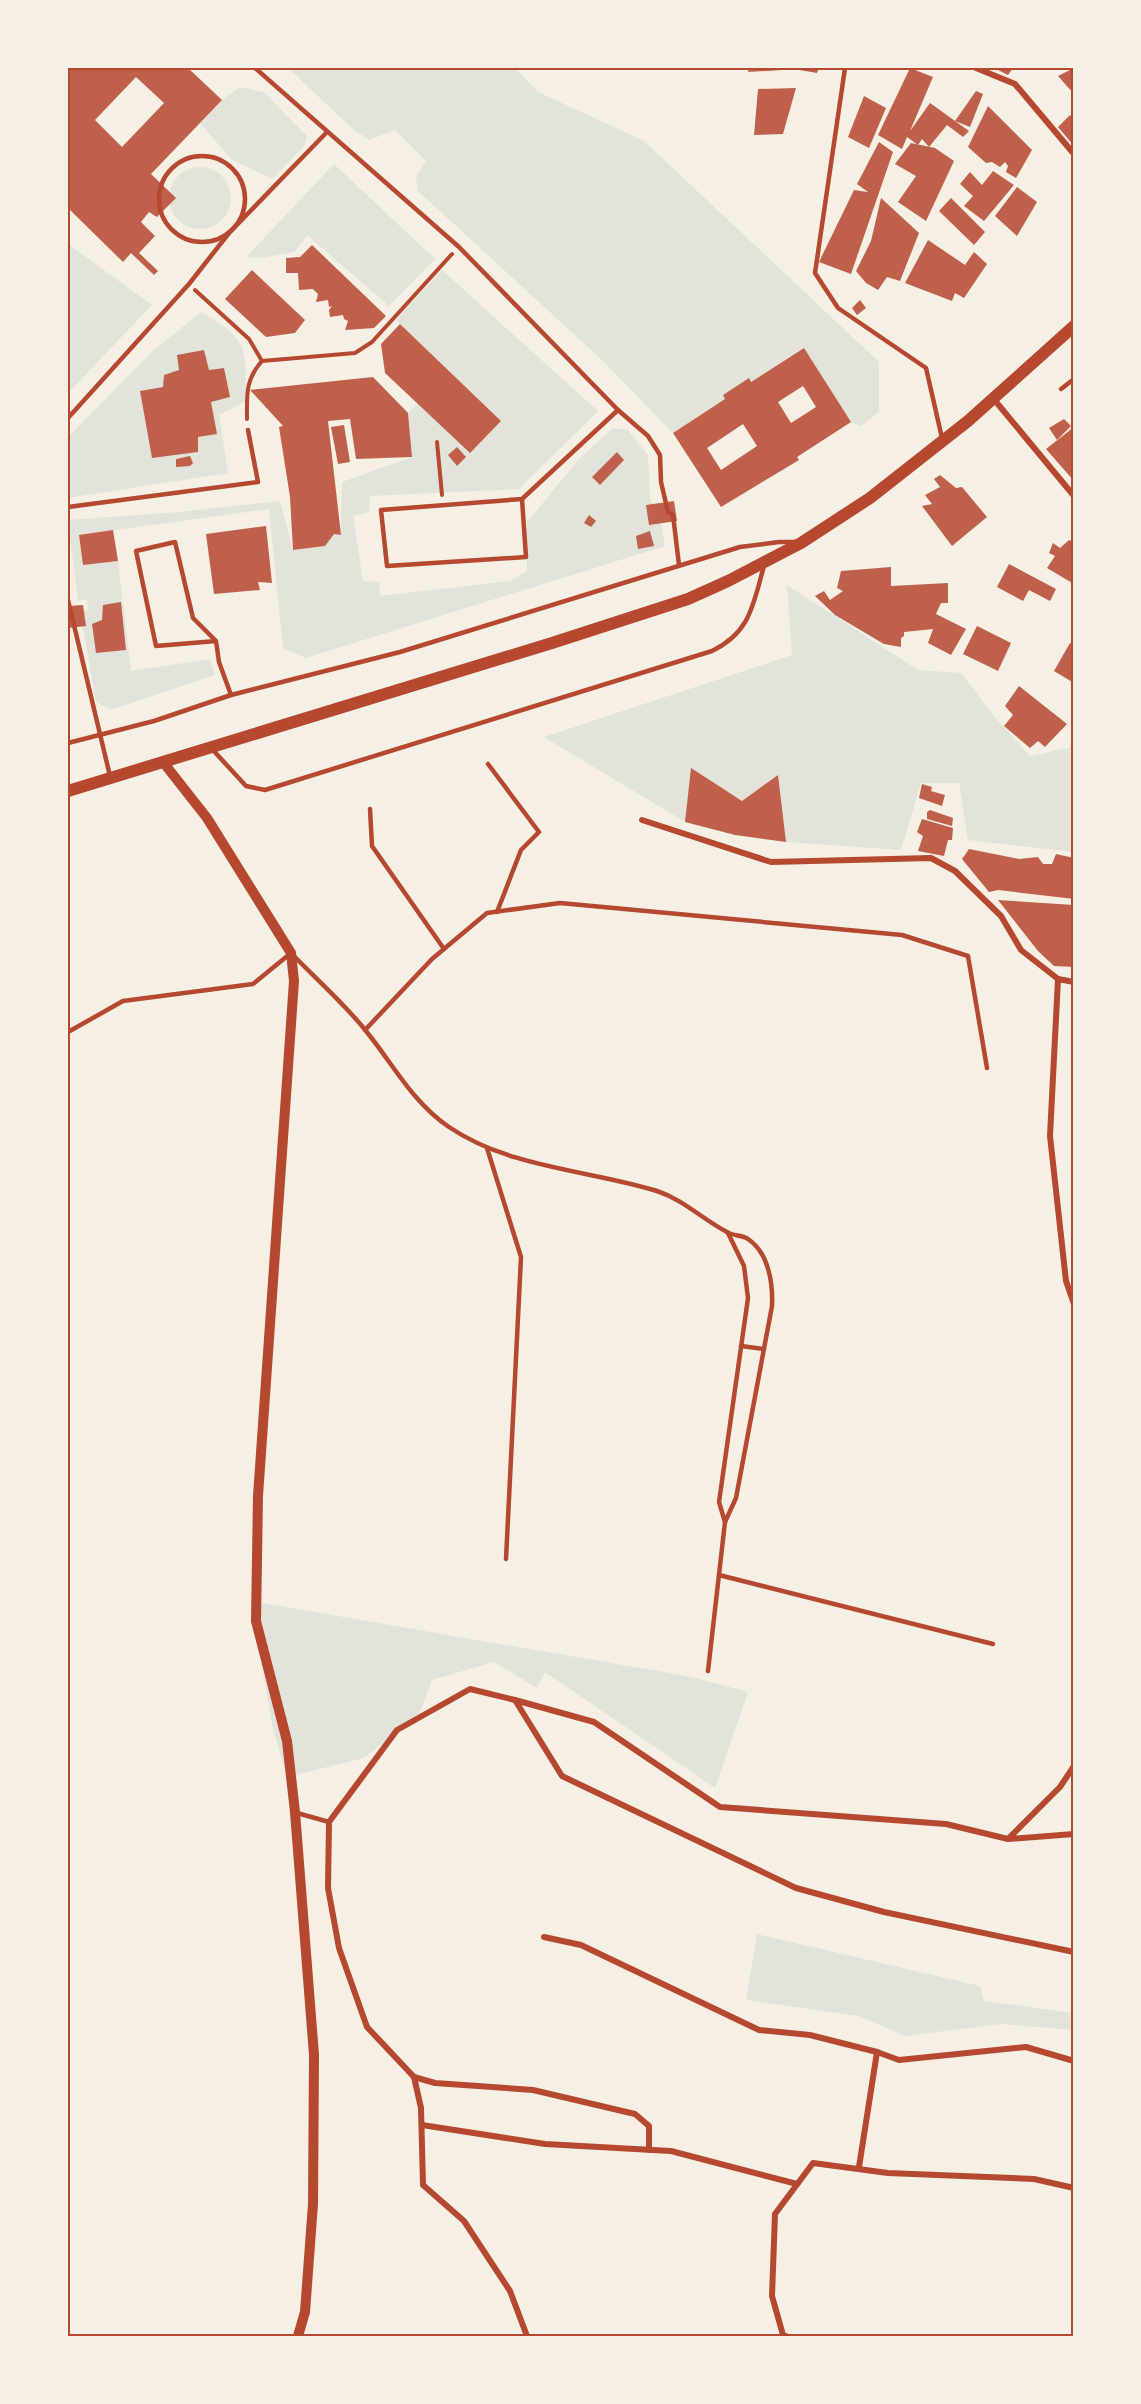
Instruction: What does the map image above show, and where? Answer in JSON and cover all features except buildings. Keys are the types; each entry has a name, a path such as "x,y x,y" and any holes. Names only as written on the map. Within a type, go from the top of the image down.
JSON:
{"main road":[{"path":"68,791 688,599 801,543 870,498 943,441 1074,326"}],"street":[{"path":"976,68 1015,84 1074,154"},
{"path":"992,397 1074,496"},
{"path":"163,762 207,818 291,953 294,981 258,1496 256,1621 287,1741 295,1812 314,2055 313,2204 305,2312 298,2337"},
{"path":"642,820 771,862 932,858 961,877 1001,916 1021,950 1058,979 1074,982"},
{"path":"1058,979 1050,1136 1066,1281 1074,1304"},
{"path":"650,2150 649,2126 634,2114 533,2090 435,2083 414,2077 367,2027 339,1948 328,1888 329,1822 397,1730 470,1689 594,1722 720,1807 946,1824 1008,1839 1074,1834"},
{"path":"515,1700 562,1776 796,1888 884,1912 1074,1952"},
{"path":"1008,1839 1060,1786 1074,1766"},
{"path":"544,1937 581,1945 759,2030 810,2035 899,2060 1026,2047 1074,2061"},
{"path":"859,2167 877,2052"},
{"path":"414,2077 422,2125 423,2185 464,2221 510,2291 527,2337"},
{"path":"422,2125 545,2144 671,2151 797,2184"},
{"path":"786,2337 783,2335 772,2296 775,2214 813,2163 859,2167 888,2173 1034,2179 1074,2188"}],"lane":[{"path":"255,68 459,247 618,410 648,436 660,455 661,482 668,512 673,515 679,565"},
{"path":"845,68 816,273 838,308 926,368 943,441"},
{"path":"68,418 189,284 229,233 239,222 245,209 245,194 237,174 220,159 206,156 191,157 178,163 167,173 161,186 161,214 168,226 190,241 217,240 229,233 327,132"},
{"path":"1061,389 1074,379"},
{"path":"522,499 526,557 387,566 381,510 522,499 618,410"},
{"path":"68,507 258,482 248,430"},
{"path":"216,642 156,646 136,551 175,542 193,618 216,642 219,662 231,695"},
{"path":"68,743 154,720 231,695 400,652 679,565 758,544 801,543"},
{"path":"210,747 246,786 265,790 712,651 731,640 748,620 765,562"},
{"path":"68,600 110,778"},
{"path":"488,764 539,832 521,850 497,912"},
{"path":"370,809 372,846 444,949"},
{"path":"365,1030 444,949 487,914 560,903 902,935 968,956 987,1068"},
{"path":"68,1032 123,1001 253,984 291,953 365,1030 429,1112 466,1138 487,1148 656,1191 688,1205 728,1233 748,1239 765,1262 770,1276 772,1306 735,1498 725,1522 708,1671"},
{"path":"487,1148 521,1257 506,1559"},
{"path":"725,1522 719,1502 747,1287 740,1256 728,1233"},
{"path":"741,1346 764,1349"},
{"path":"719,1575 993,1644"},
{"path":"295,1812 329,1822"}],"path":[{"path":"248,430 246,388 251,373 262,361 355,352 372,342 459,247"},
{"path":"189,284 249,339 262,361"},
{"path":"438,442 442,505"}],"shaded area":[{"path":"288,68 515,68 538,92 644,141 879,362 879,412 861,426 851,422 803,348 751,382 749,379 725,399 673,433 602,360 418,191 416,177 426,161 395,130 369,140 354,130"},
{"path":"240,87 264,92 307,136 304,146 273,179 232,160 200,123 222,100"},
{"path":"334,164 435,259 389,306 307,235 295,252 260,258 246,257"},
{"path":"200,167 212,169 222,176 229,186 231,198 229,210 222,220 212,227 200,229 188,227 178,220 171,210 169,198 171,186 178,176 188,169"},
{"path":"68,244 152,305 68,393"},
{"path":"442,270 598,411 519,489 370,496 369,512 353,516 363,581 379,582 380,596 510,581 527,571 527,522 579,459 613,428 628,430 648,455 650,498 660,517 665,546 306,658 283,648 269,509 79,535 83,565 118,561 131,671 210,659 215,675 111,710 96,702 80,611 88,610 87,599 78,601 68,520 179,512 280,501 293,550 325,546 334,534 341,535 342,482 412,457 408,413 418,403 470,453 501,421 396,320"},
{"path":"201,312 236,338 242,347 244,356 246,401 219,415 228,473 68,498 69,436 155,349"},
{"path":"787,585 918,670 961,673 993,715 1030,756 1069,748 1073,744 1073,852 968,840 959,783 921,783 901,850 786,842 778,775 742,801 685,822 544,737 792,655"},
{"path":"251,1601 692,1677 748,1692 715,1788 545,1672 537,1688 494,1662 432,1680 420,1713 364,1758 287,1777 272,1725"},
{"path":"757,1934 980,1986 984,2001 1073,2013 1073,2030 1002,2024 905,2036 859,2016 746,2000"}]}
